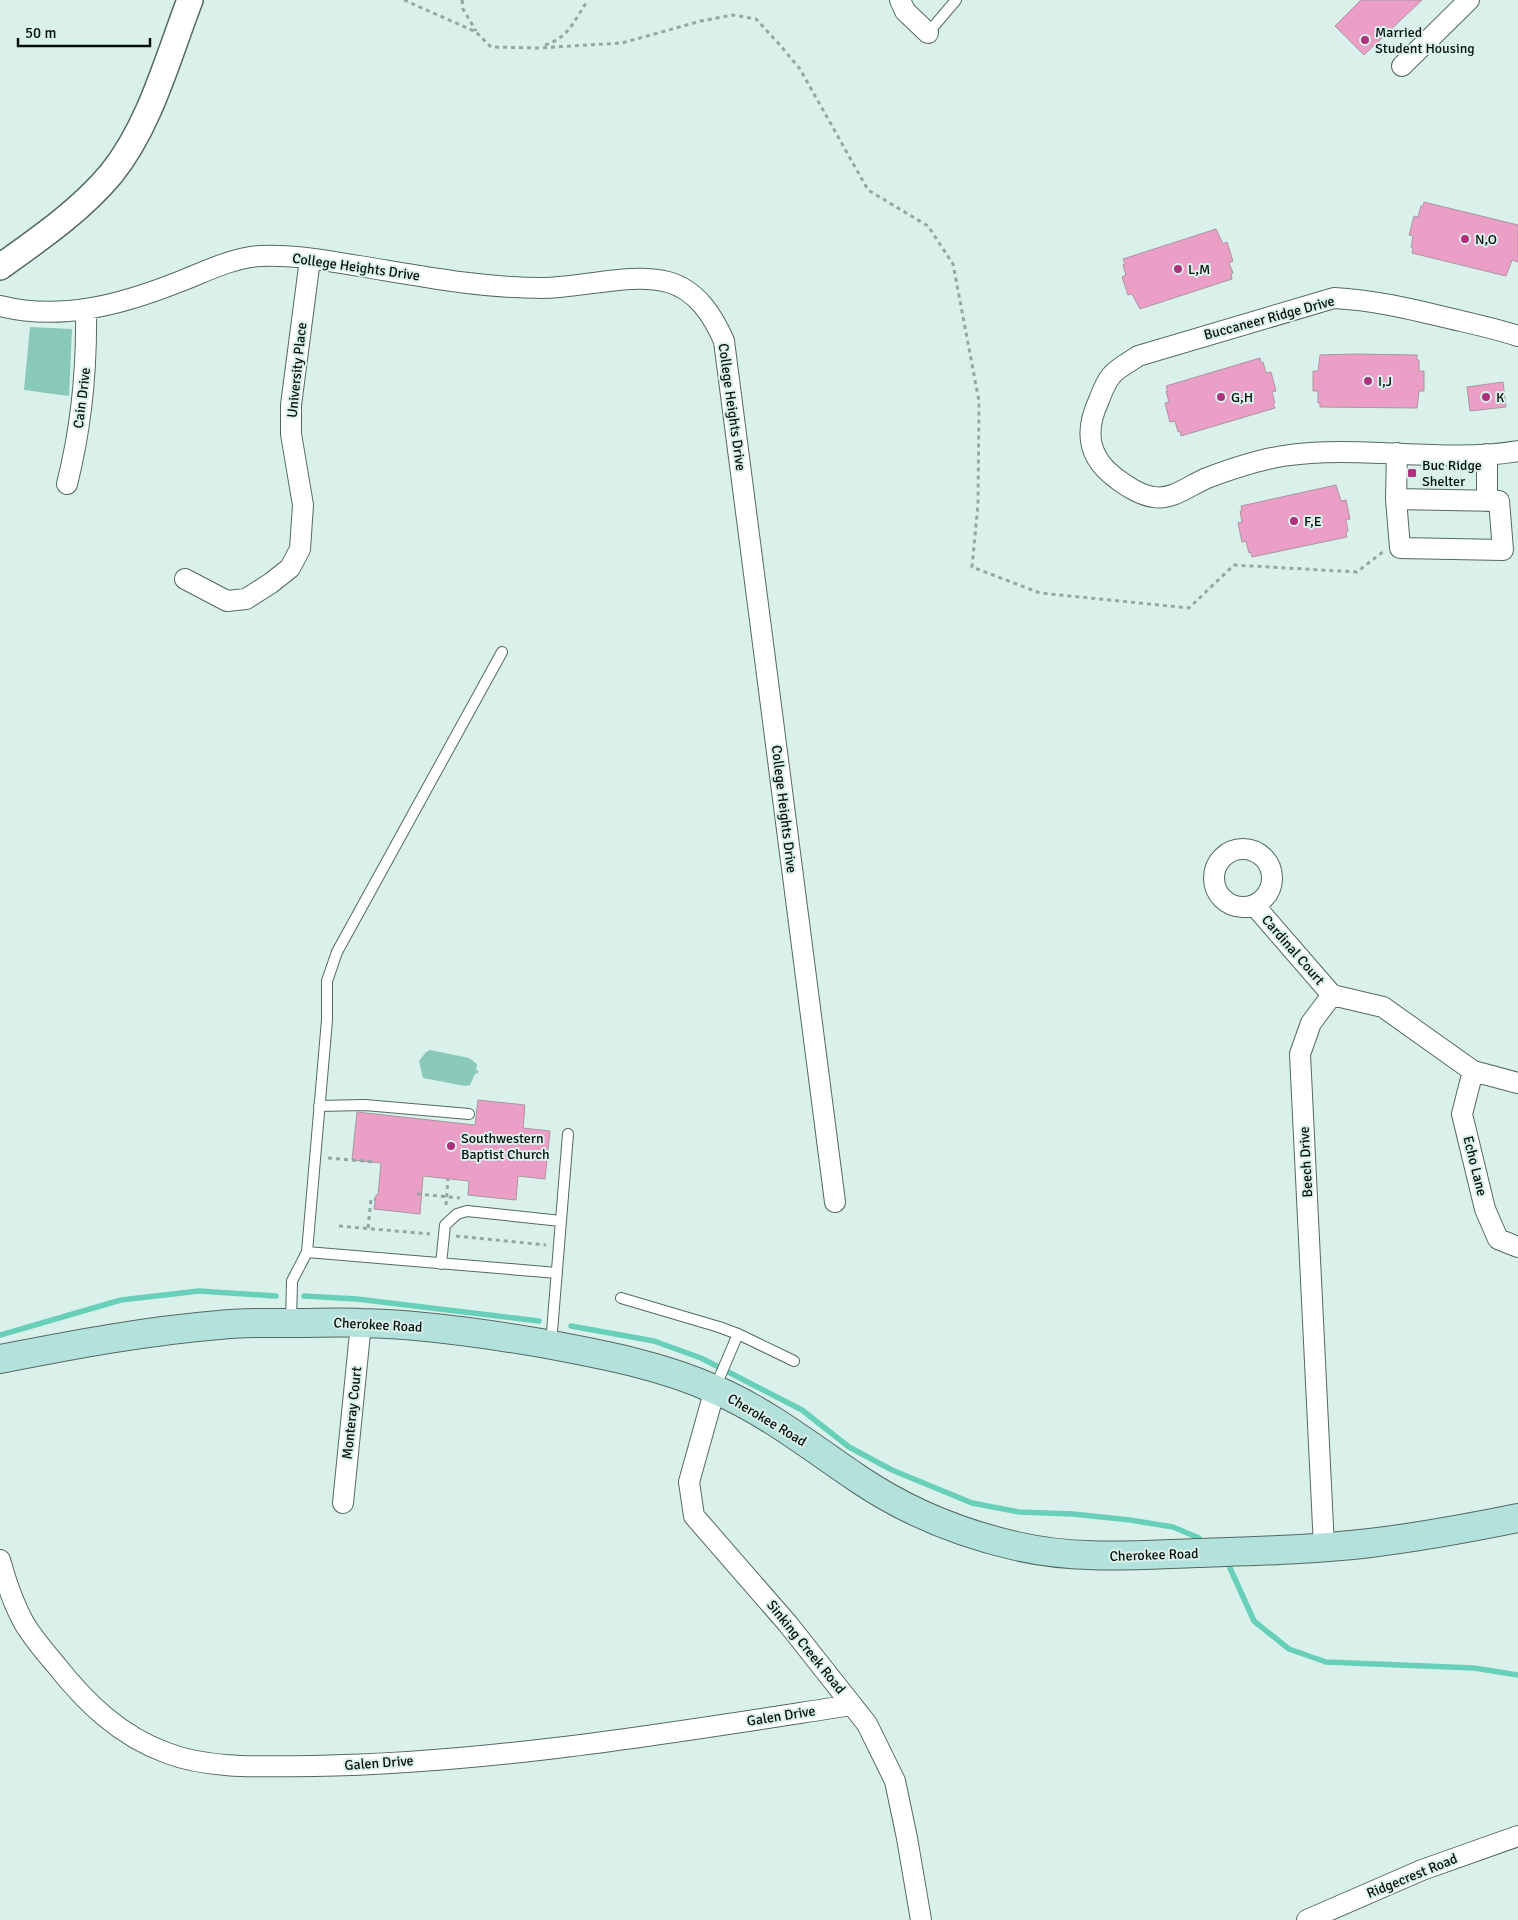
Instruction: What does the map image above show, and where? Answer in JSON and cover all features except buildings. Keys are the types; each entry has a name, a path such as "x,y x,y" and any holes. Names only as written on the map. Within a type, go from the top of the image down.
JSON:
{"main road":[{"name":"Cherokee Road","path":"0,1359 144,1334 219,1325 291,1323 362,1322 504,1337 550,1345 630,1361 687,1378 715,1389 767,1417 887,1497 930,1518 1016,1546 1056,1554 1118,1557 1324,1547 1417,1537 1518,1518"}],"street":[{"path":"0,267 89,198 121,160 150,105 190,0"},
{"path":"900,0 904,11 928,33"},
{"path":"1402,66 1469,0"},
{"name":"College Heights Drive","path":"0,306 26,310 86,310 120,303 234,260 259,256 310,259 471,284 534,288 570,287 646,278 682,287 700,301 714,318 724,341 835,1202"},
{"name":"University Place","path":"185,579 227,601 246,599 290,568 300,549 304,504 291,434 291,405 310,259"},
{"name":"Buccaneer Ridge Drive","path":"1397,453 1349,452 1283,456 1256,462 1206,478 1168,497 1154,497 1122,483 1104,470 1095,454 1090,439 1092,415 1111,376 1138,356 1334,298 1363,300 1411,309 1498,329 1518,336"},
{"name":"Cain Drive","path":"68,484 76,447 87,359 86,310"},
{"path":"1396,499 1499,501 1503,550 1392,550 1397,453 1464,455 1518,451"},
{"path":"1486,500 1488,454"},
{"name":"Cardinal Court","path":"1254,905 1332,994"},
{"path":"1332,994 1383,1007 1473,1071 1518,1082"},
{"name":"Beech Drive","path":"1324,1547 1300,1054 1311,1023 1332,994"},
{"name":"Echo Lane","path":"1473,1071 1462,1114 1485,1209 1498,1239 1518,1247"},
{"name":"Monteray Court","path":"344,1503 362,1322"},
{"name":"Sinking Creek Road","path":"715,1389 689,1482 694,1516 788,1624 867,1724 895,1781 921,1920"},
{"name":"Galen Drive","path":"0,1560 14,1602 34,1638 74,1688 99,1714 130,1736 167,1754 199,1761 241,1766 355,1765 513,1753 852,1705"},
{"name":"Ridgecrest Road","path":"1308,1920 1422,1870 1518,1836"}],"lane":[{"path":"928,33 956,0"},
{"path":"291,1323 292,1281 307,1252 327,1020 327,981 337,952 502,652"},
{"path":"319,1106 365,1105 469,1114"},
{"path":"550,1345 568,1134"},
{"path":"441,1264 445,1225 457,1214 466,1211 561,1221"},
{"path":"307,1252 557,1273"},
{"path":"621,1298 719,1327 794,1361"},
{"path":"715,1389 738,1334"}],"path":[{"path":"404,0 476,32"},
{"path":"462,0 462,9 476,32 491,47 537,48 622,43 701,21 733,15 756,20 780,44 800,69 868,190 928,226 953,264 979,401 978,504 972,567 1040,593 1189,608 1234,565 1357,572 1392,550"},
{"path":"537,48 554,42 570,30 588,0"},
{"path":"315,1156 374,1162"},
{"path":"440,1210 446,1205 448,1179"},
{"path":"417,1194 464,1199"},
{"path":"368,1228 371,1199 375,1199"},
{"path":"339,1226 559,1246"}],"green space":[{"path":"30,327 72,329 69,396 24,390"},
{"path":"430,1050 469,1058 477,1064 476,1070 479,1071 475,1074 470,1085 465,1086 423,1078 419,1061"}],"waterway":[{"path":"0,1335 121,1300 199,1291 276,1296"},
{"path":"304,1296 357,1299 539,1321"},
{"path":"571,1326 654,1341 701,1358 802,1410 849,1447 892,1470 972,1503 1019,1512 1073,1514 1130,1520 1173,1527 1199,1538"},
{"path":"1230,1568 1254,1621 1289,1649 1326,1662 1474,1668 1518,1675"}],"place":[{"name":"Married Student Housing","path":"1365,40"},
{"name":"N,O","path":"1465,239"},
{"name":"L,M","path":"1178,269"},
{"name":"I,J","path":"1368,381"},
{"name":"G,H","path":"1221,397"},
{"name":"K","path":"1486,397"},
{"name":"Buc Ridge Shelter","path":"1412,473"},
{"name":"F,E","path":"1294,521"},
{"name":"Southwestern Baptist Church","path":"451,1146"}]}
